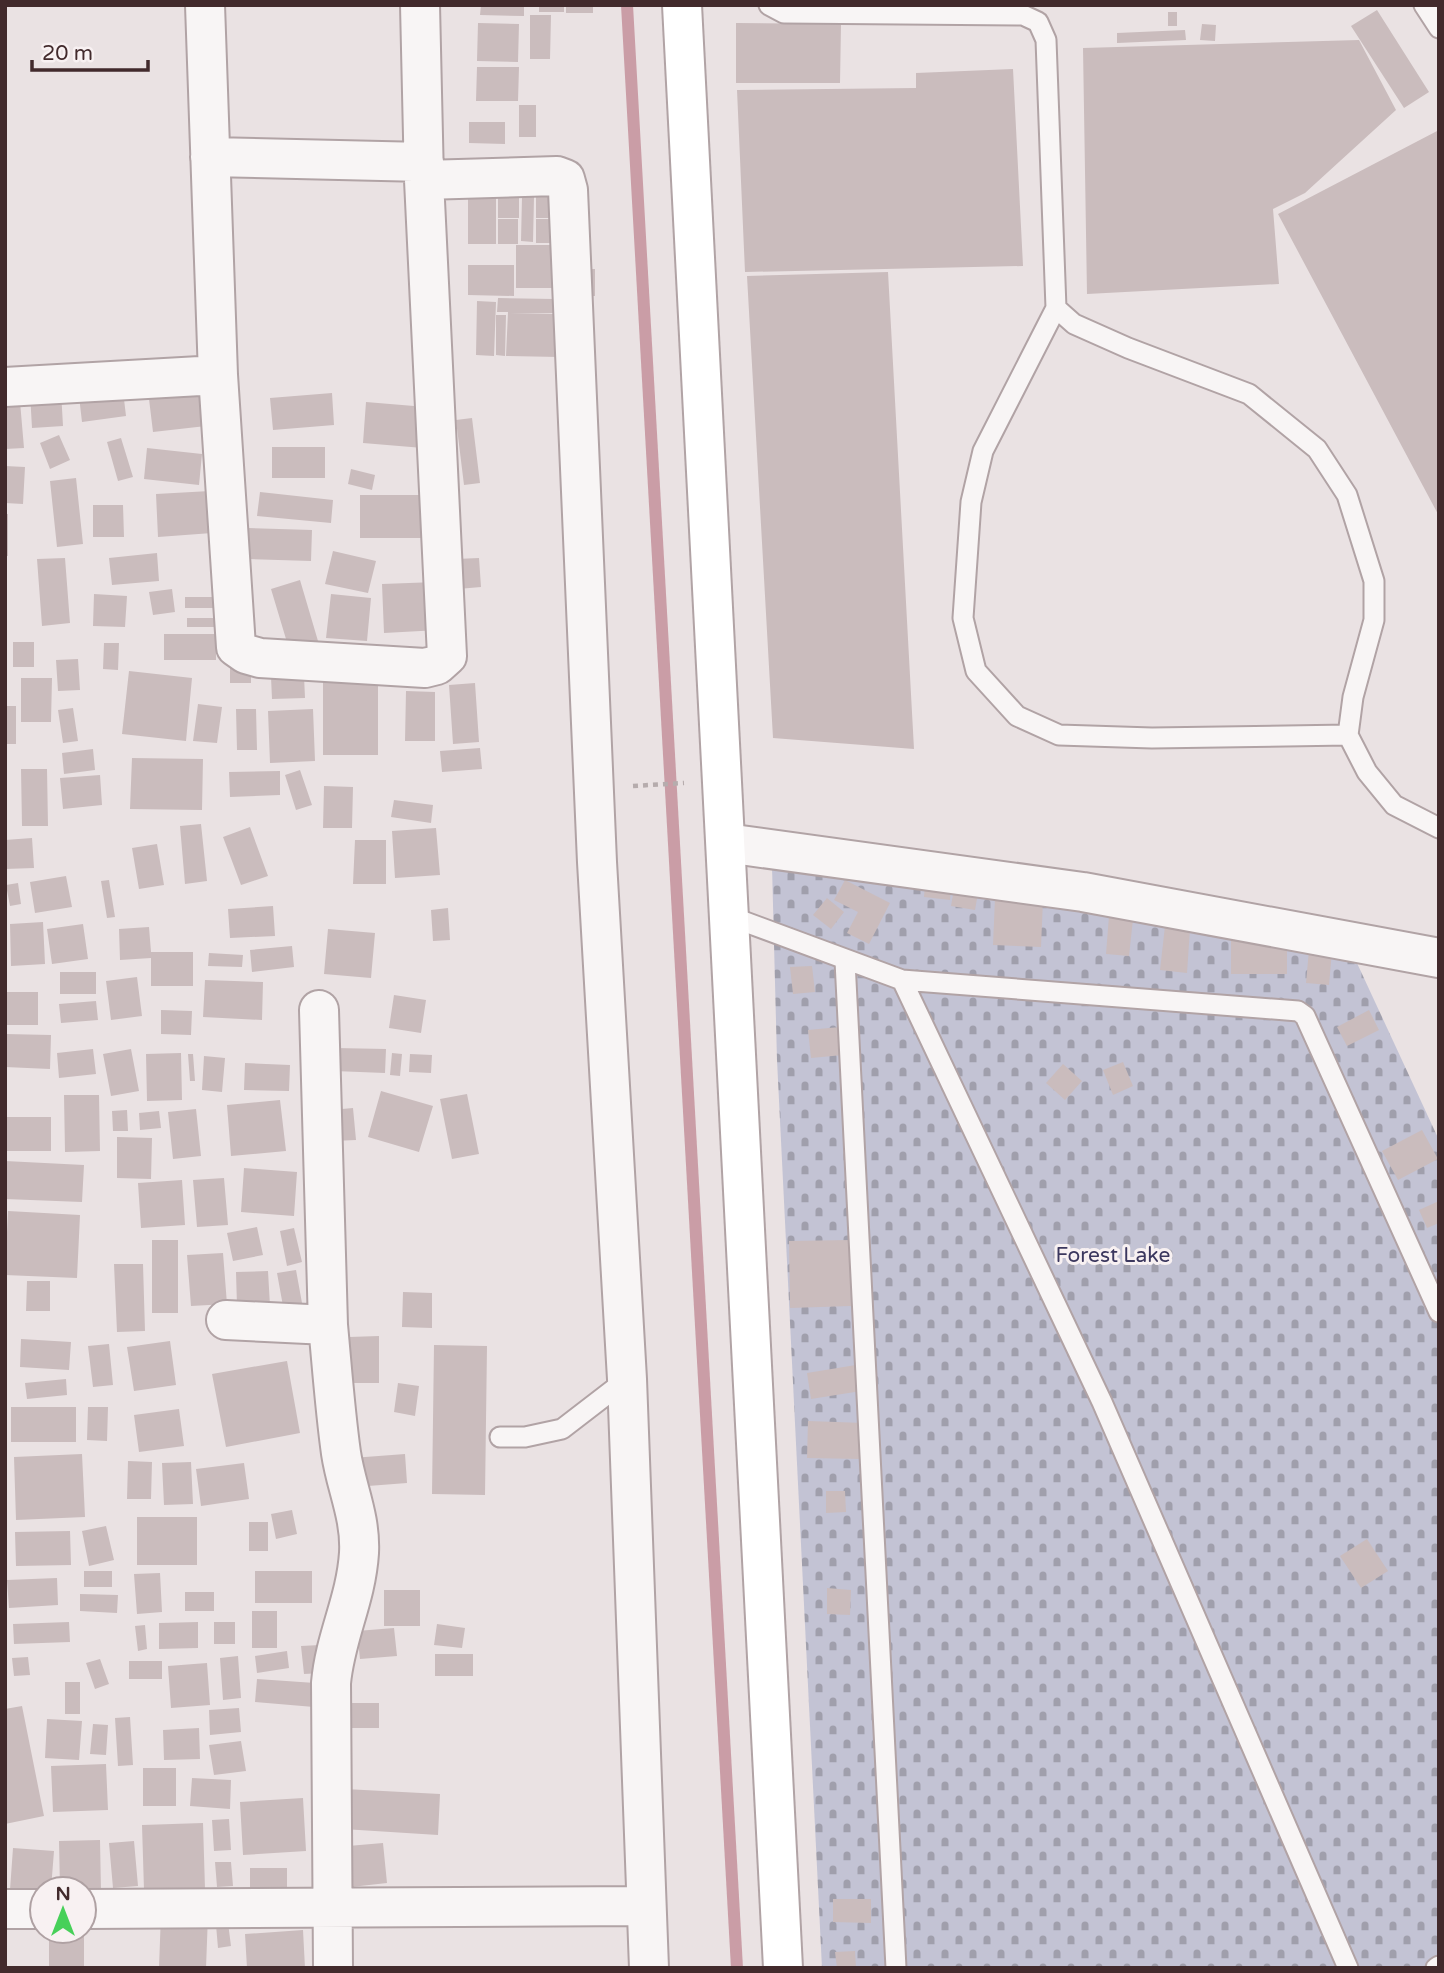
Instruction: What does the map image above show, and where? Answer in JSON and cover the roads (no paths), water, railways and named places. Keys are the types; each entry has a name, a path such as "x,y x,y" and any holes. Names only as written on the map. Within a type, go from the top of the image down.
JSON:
{"street":[{"path":"205,5 218,375 236,646 246,654 260,658 425,668 447,656 424,171 420,5"},
{"path":"682,5 783,1968"},
{"path":"210,157 424,171 557,176 565,179 568,190 597,862 627,1379 649,1968"},
{"path":"5,387 218,375"},
{"path":"726,843 1083,892 1439,958"},
{"path":"319,1010 328,1325 341,1456 355,1501 359,1550 354,1596 334,1653 331,1682 333,1968"},
{"path":"226,1320 328,1325"},
{"path":"98,1909 645,1906"},
{"path":"5,1909 28,1909"}],"lane":[{"path":"769,5 784,13 1023,15 1038,22 1046,40 1056,308 983,451 971,502 963,618 976,671 1017,716 1059,735 1152,738 1348,735"},
{"path":"1424,5 1439,28"},
{"path":"1056,308 1074,324 1128,348 1249,394 1317,449 1347,495 1374,581 1374,620 1353,697 1348,735 1367,772 1394,805 1439,828"},
{"path":"729,916 845,961 902,979 1298,1011 1304,1016 1439,1312"},
{"path":"845,961 896,1968"},
{"path":"902,979 1102,1402 1348,1968"},
{"path":"500,1437 525,1437 562,1429 627,1379"}],"waterway":[{"path":"627,5 737,1968"}],"park label":[{"name":"Forest Lake","path":"1113,1255"}]}
